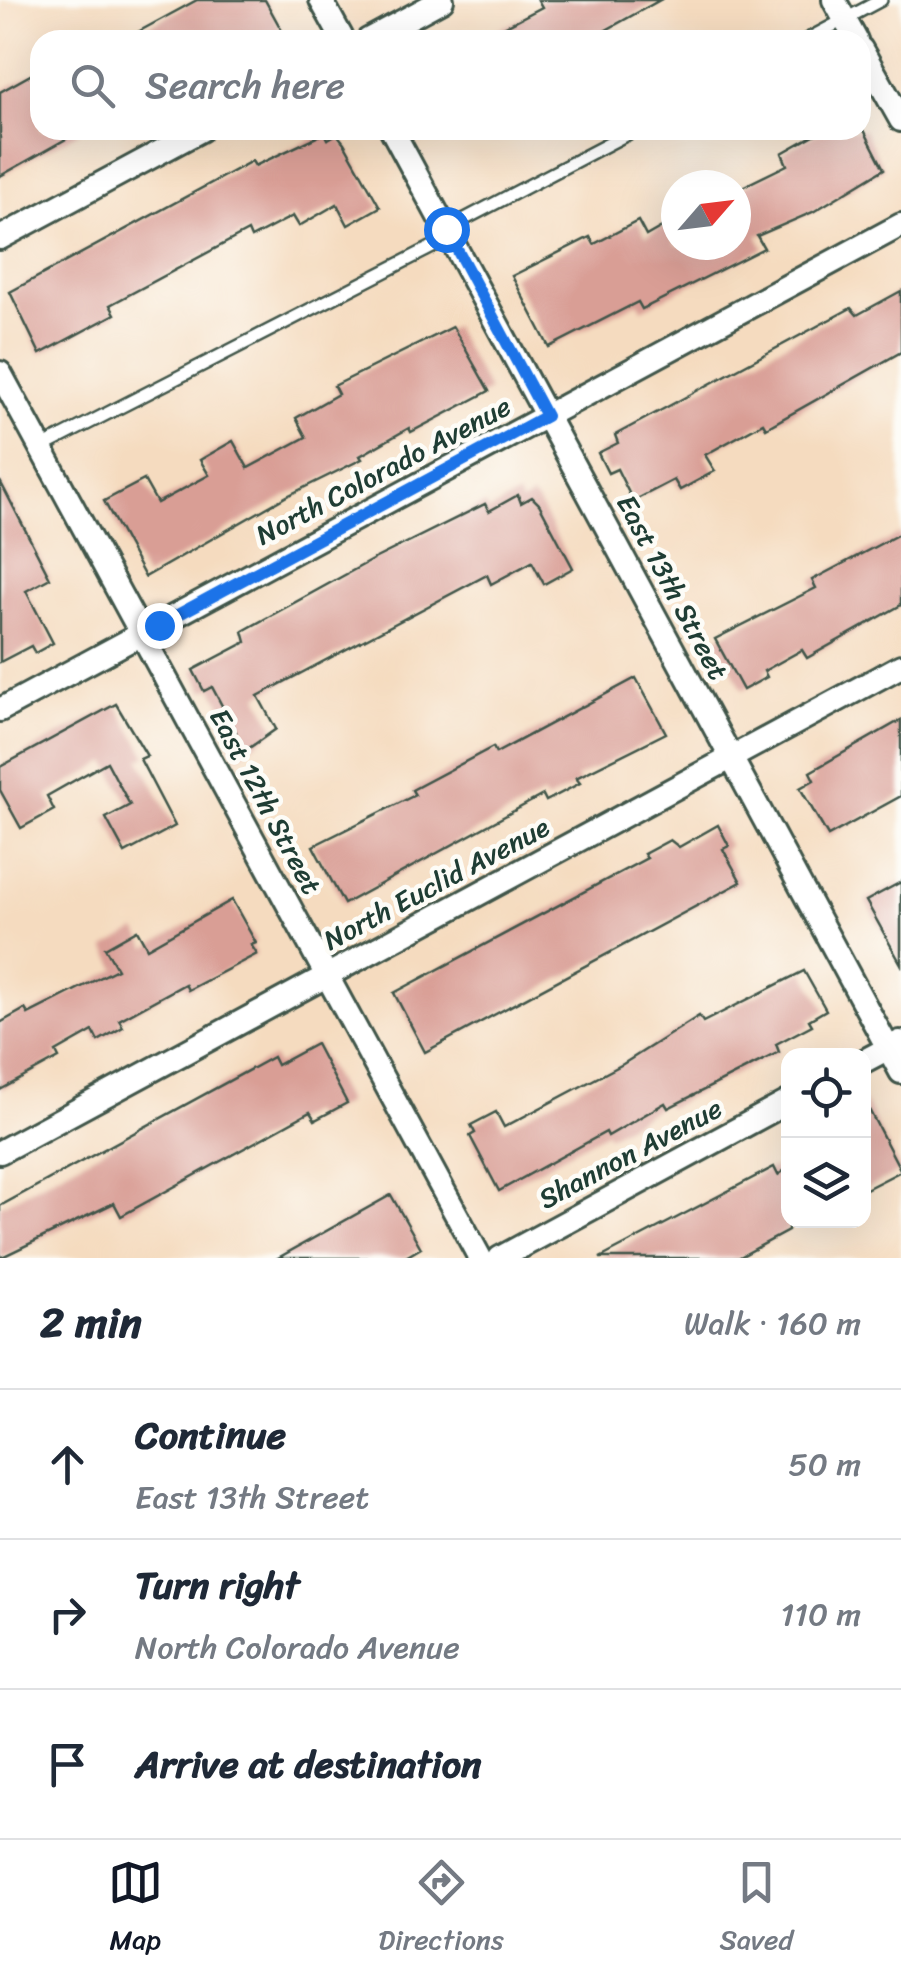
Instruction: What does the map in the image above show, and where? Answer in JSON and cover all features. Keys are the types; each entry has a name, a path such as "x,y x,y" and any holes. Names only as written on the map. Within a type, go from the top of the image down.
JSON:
{"street":[{"path":"322,0 338,30"},
{"path":"386,30 442,0"},
{"path":"871,66 901,120"},
{"path":"0,238 182,140"},
{"name":"East 13th Street","path":"397,140 731,758 895,1045 901,1072"},
{"name":"North Colorado Avenue","path":"0,710 901,225"},
{"name":"East 12th Street","path":"0,373 480,1258"},
{"name":"North Euclid Avenue","path":"0,1152 901,666"},
{"path":"871,1057 895,1045"},
{"name":"Shannon Avenue","path":"500,1258 781,1106"}],"lane":[{"path":"845,20 882,0"},
{"path":"40,448 617,140"}],"building":[{"path":"197,0 265,0 282,30 142,30"},
{"path":"538,0 660,0 606,30 498,30 542,7"},
{"path":"30,75 30,140 64,140 0,176 0,92"},
{"path":"310,140 342,140 380,207 348,225 337,204 299,226 293,216 251,238 248,231 110,305 115,314 40,354 10,292 252,161 255,166"},
{"path":"805,140 869,140 884,169 813,212 757,236 764,248 751,254 751,183 787,165 782,153"},
{"path":"638,221 646,236 661,227 661,260 740,260 642,309 638,302 549,347 512,276 590,237 594,244"},
{"path":"901,291 901,352 766,428 763,423 705,455 715,471 680,490 674,480 633,501 617,469 608,473 598,453 618,443 615,435 851,308 857,315"},
{"path":"453,327 489,391 411,432 409,428 360,456 362,459 287,496 145,577 104,501 144,480 157,503 209,475 200,460 233,441 248,468 306,437 296,418 338,394 334,386"},
{"path":"0,481 50,578 26,591 53,643 35,653 31,646 0,662"},
{"path":"518,495 521,503 532,497 539,504 573,568 544,584 532,562 491,584 487,575 258,696 276,729 238,756 227,736 236,732 212,687 204,691 193,670 246,642 243,631 372,560 485,504 489,511"},
{"path":"901,533 901,605 807,658 802,650 764,671 767,677 743,690 715,639 816,588 812,580"},
{"path":"636,678 666,733 576,778 580,783 546,801 543,795 344,904 313,846 415,795 412,790 493,747 496,753"},
{"path":"116,704 147,756 140,759 175,826 125,853 106,818 130,805 107,762 47,796 54,810 21,828 0,790 0,767"},
{"path":"901,720 901,796 828,836 800,788 814,780 810,772"},
{"path":"718,825 729,846 723,849 741,882 425,1052 394,993 647,858 644,854 670,840 679,847"},
{"path":"901,882 901,964 866,901"},
{"path":"232,900 256,943 251,945 257,954 188,990 185,984 119,1020 123,1027 98,1041 93,1031 56,1052 59,1058 0,1090 0,1023 25,1009 28,1014 117,969 105,948 137,930 147,948"},
{"path":"804,971 826,1010 809,1020 812,1025 776,1044 779,1052 668,1108 665,1103 608,1136 606,1132 499,1191 470,1136 475,1133 471,1125 496,1112 504,1127 623,1064 699,1016 703,1022"},
{"path":"316,1044 347,1103 315,1120 310,1112 121,1216 114,1203 0,1258 0,1206 273,1057 277,1065"},
{"path":"871,1113 901,1171 871,1186"},
{"path":"774,1167 778,1175 781,1173 781,1228 788,1231 738,1258 600,1258"},
{"path":"391,1195 421,1248 404,1258 278,1258"}],"route":[{"path":"159,625 546,416 446,229"}]}
